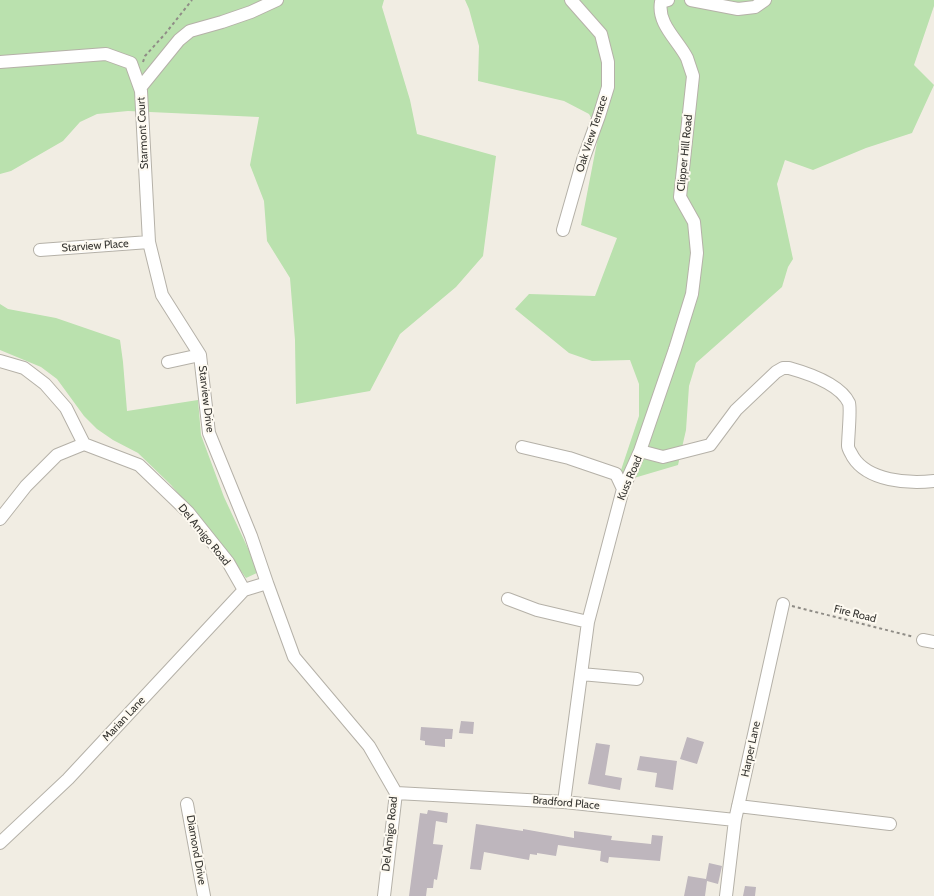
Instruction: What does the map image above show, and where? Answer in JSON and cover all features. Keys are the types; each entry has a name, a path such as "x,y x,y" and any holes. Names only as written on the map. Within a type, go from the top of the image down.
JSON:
{"street":[{"path":"138,83 179,40 190,31 251,12 277,0"},
{"name":"Oak View Terrace","path":"562,230 583,160 608,87 608,62 601,34 571,0"},
{"path":"691,0 738,9 755,7 764,0"},
{"name":"Clipper Hill Road","path":"640,451 692,294 697,253 694,222 680,197 693,76 686,57 664,23 660,8 662,1"},
{"name":"Starmont Court","path":"0,62 106,54 131,63 141,91 149,242"},
{"name":"Starview Place","path":"40,250 149,242"},
{"name":"Starview Drive","path":"149,242 162,295 200,355 208,434 251,536 267,583"},
{"path":"168,362 200,355"},
{"path":"0,361 24,368 45,384 66,408 84,444 57,455 26,486 0,519"},
{"name":"Kuss Road","path":"564,802 588,622 623,489 640,451 663,457 710,445 736,410 776,372 783,368 789,368 830,384 841,392 849,404 848,448 853,458 863,469 892,479 924,482 934,481"},
{"name":"Del Amigo Road","path":"84,444 139,465 188,512 228,562 244,590"},
{"path":"522,447 569,458 616,474 623,489"},
{"path":"244,590 267,583"},
{"name":"Del Amigo Road","path":"267,583 294,657 369,746 396,793 384,896"},
{"name":"Marian Lane","path":"0,843 68,779 244,590"},
{"path":"508,599 537,610 588,622"},
{"name":"Harper Lane","path":"726,896 735,820 783,604"},
{"path":"581,674 637,679"},
{"name":"Bradford Place","path":"396,793 564,802 735,820"},
{"name":"Diamond Drive","path":"187,804 204,896"},
{"path":"738,806 890,824"}],"path":[{"path":"138,83 145,56 192,0"},
{"name":"Fire Road","path":"783,604 928,641"}],"green space":[{"path":"0,0 384,0 382,7 410,100 417,134 496,156 483,256 456,287 400,334 370,391 296,404 295,340 290,278 267,241 264,201 250,165 259,117 128,111 97,114 80,122 63,141 11,171 0,174"},
{"path":"465,0 934,0 934,6 914,65 934,85 912,133 866,148 813,170 785,160 777,184 793,259 788,267 782,287 696,363 689,386 686,430 678,465 634,478 620,473 639,416 639,384 630,360 592,361 569,353 515,309 529,294 595,296 617,238 581,225 599,132 589,114 564,101 478,81 479,46 469,9"},
{"path":"0,304 8,309 56,318 120,340 127,411 198,400 201,435 224,497 259,572 246,578 223,547 171,485 138,453 113,440 97,429 84,416 57,379 41,367 0,350"}],"building":[{"path":"461,721 474,722 473,734 459,733"},
{"path":"421,727 453,729 452,739 445,739 445,747 425,745 425,741 420,740"},
{"path":"687,737 704,742 697,764 680,759"},
{"path":"596,743 610,745 605,775 622,778 620,790 588,784"},
{"path":"640,756 677,761 673,790 655,787 657,773 637,770"},
{"path":"428,810 448,813 447,823 436,821 433,844 443,845 437,880 434,879 433,888 427,888 426,896 409,896 420,813 427,814"},
{"path":"476,824 523,831 523,829 574,838 574,831 612,836 611,840 651,844 652,835 663,836 660,861 609,857 608,863 600,861 601,851 558,845 556,856 537,853 537,855 530,854 529,860 484,852 481,870 470,869"},
{"path":"709,863 722,866 718,884 707,881 705,896 684,896 688,876 706,879"},
{"path":"745,886 756,887 755,896 743,896"}]}
